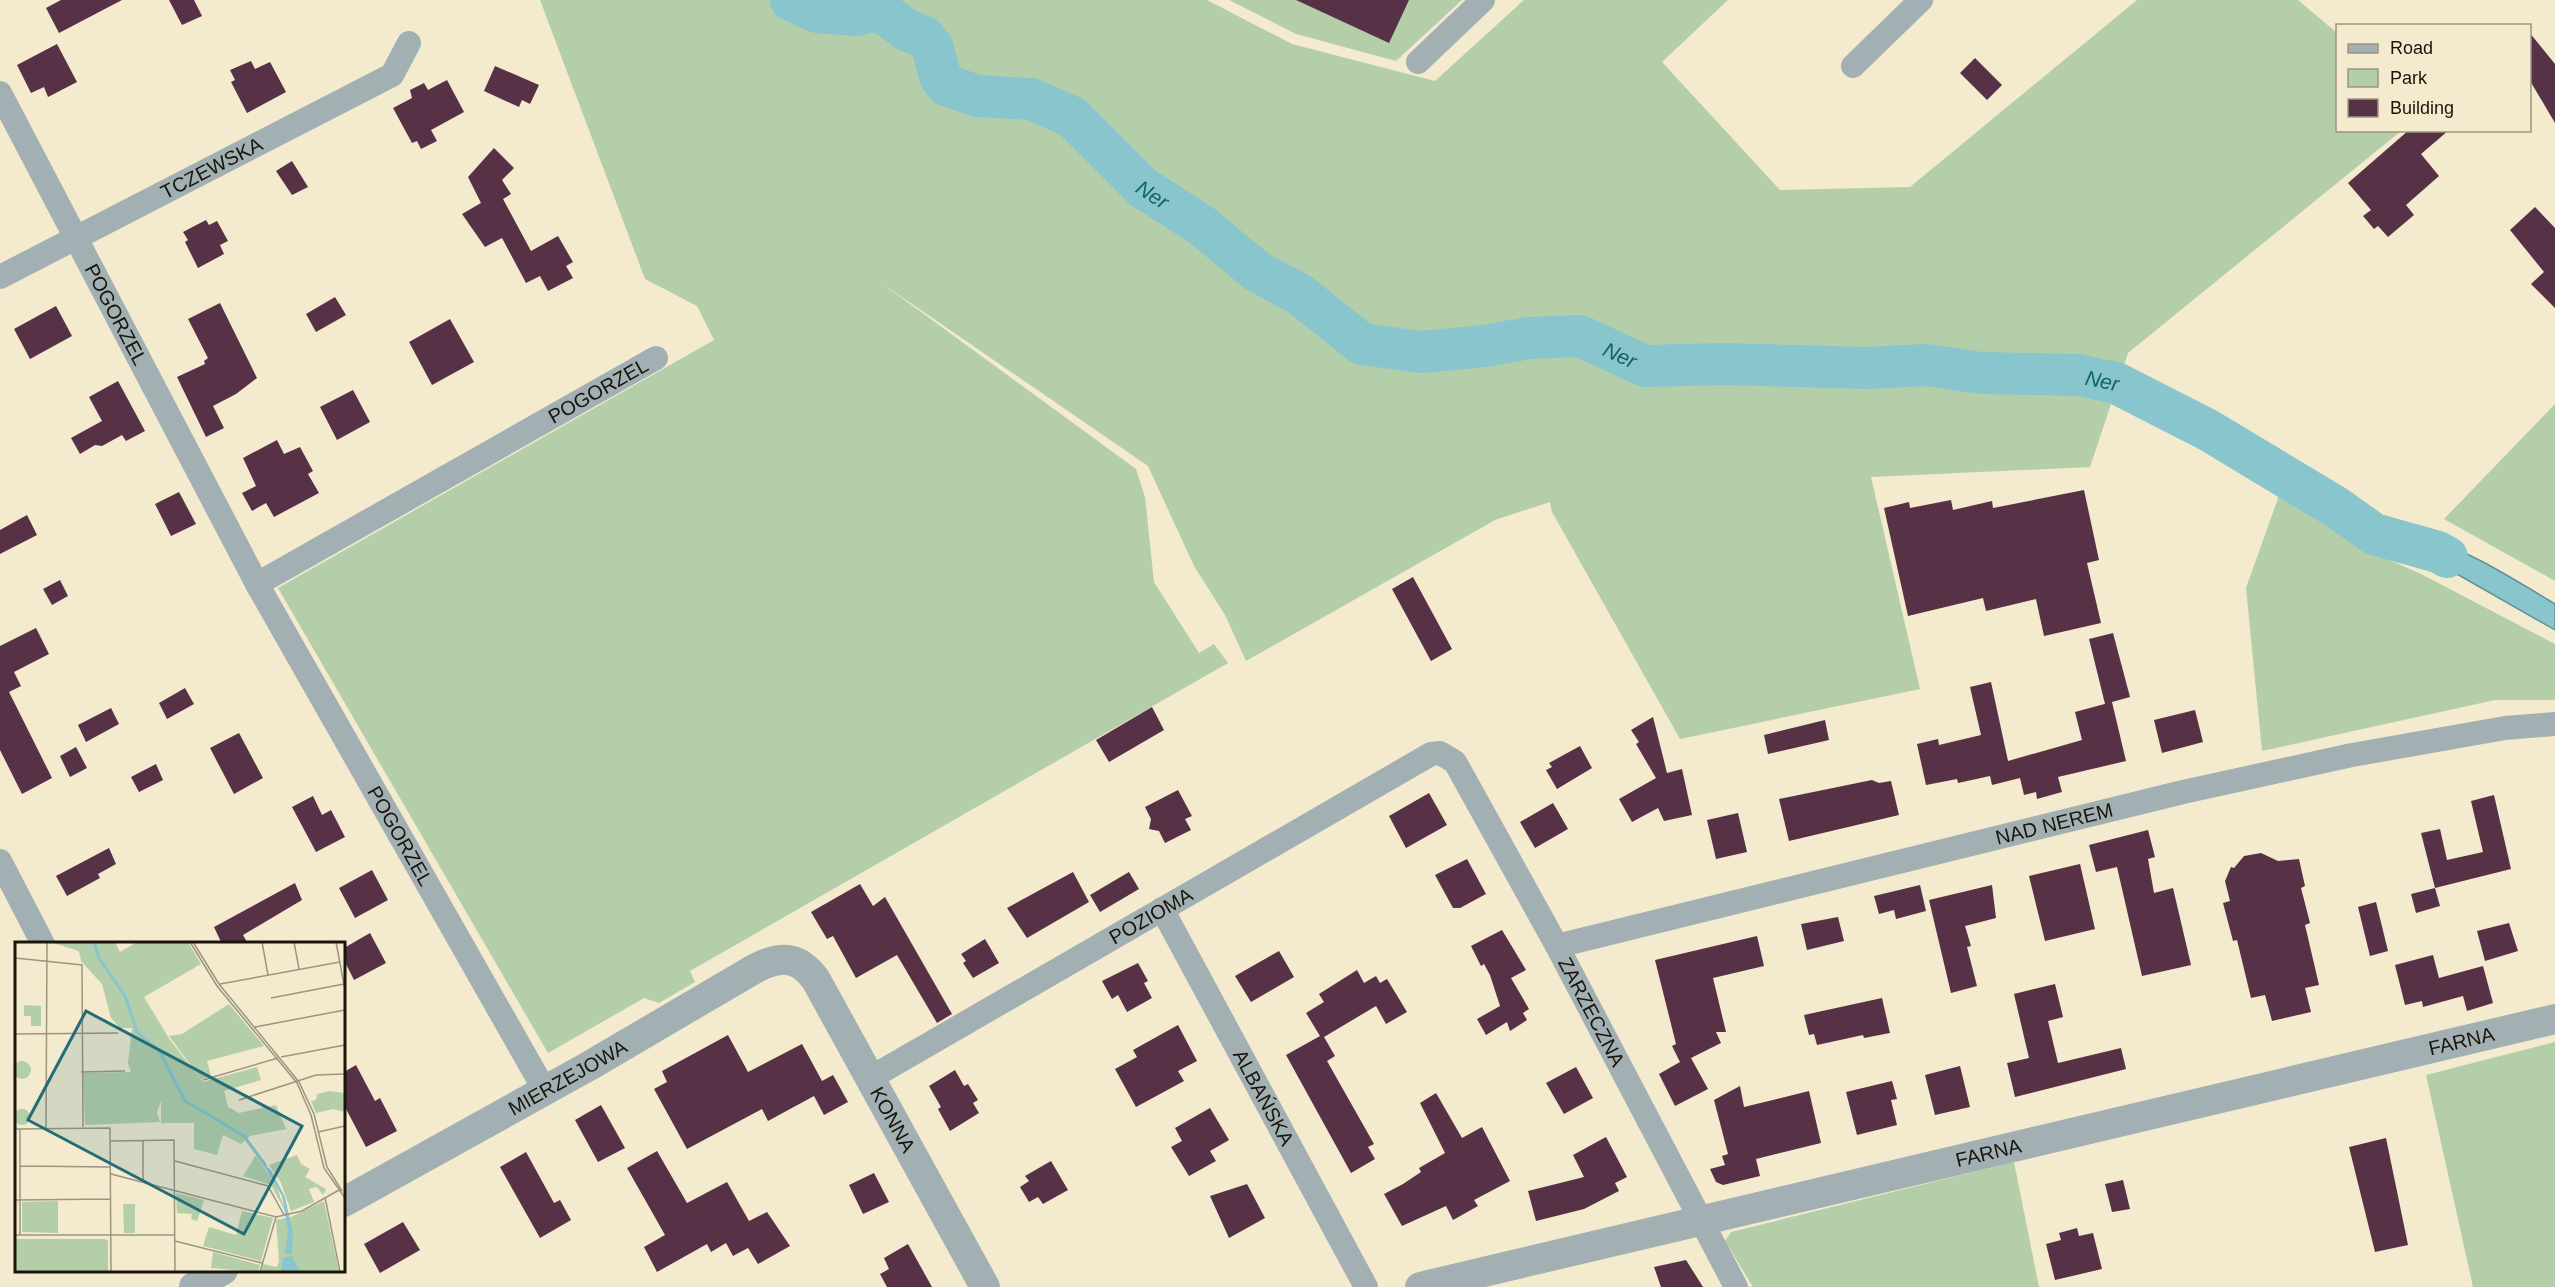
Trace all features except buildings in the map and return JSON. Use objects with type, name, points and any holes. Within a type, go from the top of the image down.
[{"type":"street","points":[[1418,62],[1483,0]]},
{"type":"street","points":[[1853,66],[1921,0]]},
{"type":"street","name":"TCZEWSKA","points":[[0,277],[392,75],[408,43]]},
{"type":"street","name":"POGORZEL","points":[[0,93],[257,584],[544,1089]]},
{"type":"street","name":"POGORZEL","points":[[257,584],[656,358]]},
{"type":"street","name":"NAD NEREM","points":[[1557,946],[2183,792],[2352,755],[2505,728],[2555,724]]},
{"type":"street","name":"ZARZECZNA","points":[[1431,754],[1440,753],[1455,762],[1557,946],[1736,1287]]},
{"type":"street","name":"POZIOMA","points":[[872,1077],[1431,754]]},
{"type":"street","points":[[0,861],[42,942]]},
{"type":"street","name":"ALBAŃSKA","points":[[1162,909],[1366,1287]]},
{"type":"street","name":"MIERZEJOWA","points":[[345,1201],[756,968],[781,958],[792,959]]},
{"type":"street","name":"KONNA","points":[[792,959],[802,963],[816,980],[872,1077],[985,1287]]},
{"type":"street","name":"FARNA","points":[[1420,1287],[2555,1019]]},
{"type":"green space","points":[[540,0],[1207,0],[1292,44],[1435,81],[1524,0],[1728,0],[1662,62],[1780,190],[1910,187],[2137,0],[2298,0],[2336,32],[2336,132],[2400,132],[2128,353],[2090,467],[1871,477],[1920,689],[1680,739],[1552,512],[1550,502],[1495,520],[1246,661],[1225,615],[1194,566],[1148,466],[880,282],[1136,469],[1145,497],[1154,582],[1199,653],[1214,644],[1228,663],[690,971],[695,982],[659,1003],[644,998],[548,1053],[278,588],[714,340],[697,306],[645,279]]},
{"type":"green space","points":[[1229,0],[1462,0],[1396,61],[1296,34]]},
{"type":"green space","points":[[2555,404],[2555,581],[2444,519]]},
{"type":"green space","points":[[2281,490],[2368,550],[2423,575],[2555,644],[2555,700],[2495,700],[2262,751],[2246,588]]},
{"type":"green space","points":[[2555,1042],[2555,1287],[2473,1287],[2426,1075]]},
{"type":"green space","points":[[2014,1162],[2039,1287],[1753,1287],[1725,1241],[1731,1232]]},
{"type":"water","points":[[2401,528],[2461,551],[2555,604],[2555,630],[2429,558],[2391,541]]},
{"type":"waterway","name":"Ner","points":[[791,0],[817,12],[856,15],[874,11],[885,14],[908,31],[923,36],[932,46],[940,76],[946,85],[977,96],[1031,99],[1072,117],[1142,187],[1201,225],[1258,272],[1299,294],[1362,344],[1421,352],[1485,346],[1529,338],[1580,336],[1645,366],[1723,364],[1865,368],[1926,365],[1981,373],[2078,375],[2116,383],[2208,430],[2336,507],[2374,534],[2438,552],[2447,557]]}]
